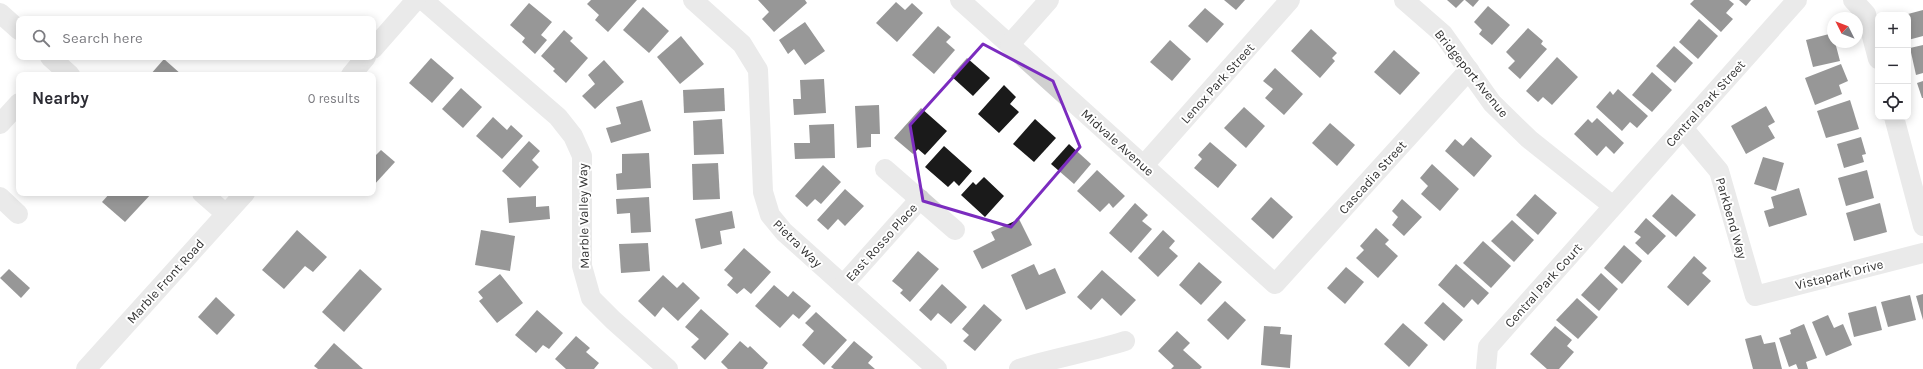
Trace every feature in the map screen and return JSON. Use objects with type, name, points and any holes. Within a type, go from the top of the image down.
[{"type":"street","points":[[376,47],[416,0]]},
{"type":"street","name":"Marble Valley Way","points":[[423,0],[558,117],[573,136],[582,156],[582,266],[591,298],[613,320],[668,369]]},
{"type":"street","name":"Pietra Way","points":[[693,0],[742,44],[758,70],[763,192],[770,215],[784,232],[937,369]]},
{"type":"street","name":"Midvale Avenue","points":[[960,0],[1275,284]]},
{"type":"street","points":[[1010,44],[1049,0]]},
{"type":"street","name":"Lenox Park Street","points":[[1144,165],[1290,0]]},
{"type":"street","name":"Bridgeport Avenue","points":[[1404,0],[1443,34],[1492,102],[1529,139],[1613,206]]},
{"type":"street","name":"Central Park Street","points":[[1613,206],[1797,0]]},
{"type":"street","points":[[1853,0],[1866,14],[1875,48]]},
{"type":"street","points":[[0,13],[16,27]]},
{"type":"street","points":[[353,72],[363,60]]},
{"type":"street","name":"Cascadia Street","points":[[1275,284],[1469,70]]},
{"type":"street","points":[[0,124],[16,107]]},
{"type":"street","points":[[1895,120],[1923,226]]},
{"type":"street","name":"Parkbend Way","points":[[1683,128],[1719,171],[1755,296]]},
{"type":"street","name":"East Rosso Place","points":[[885,169],[955,230]]},
{"type":"street","points":[[205,196],[226,214]]},
{"type":"street","name":"Marble Front Road","points":[[86,369],[242,196]]},
{"type":"street","points":[[0,197],[18,214]]},
{"type":"street","name":"East Rosso Place","points":[[843,285],[920,199]]},
{"type":"street","name":"Central Park Court","points":[[1486,369],[1488,347],[1613,206]]},
{"type":"street","name":"Vistapark Drive","points":[[1755,296],[1923,252]]},
{"type":"street","points":[[1019,369],[1040,362],[1096,350],[1125,341]]},
{"type":"highlighted area","points":[[983,44],[1053,81],[1080,147],[1011,227],[923,201],[910,125]]},
{"type":"building","points":[[591,0],[637,0],[608,32],[595,20],[599,15],[587,4]]},
{"type":"building","points":[[758,0],[805,0],[807,3],[774,32],[762,19],[769,12]]},
{"type":"building","points":[[1224,0],[1245,0],[1236,10]]},
{"type":"building","points":[[1447,0],[1464,0],[1456,8]]},
{"type":"building","points":[[1465,0],[1479,0],[1473,7]]},
{"type":"building","points":[[1694,0],[1729,0],[1734,4],[1726,13],[1733,19],[1721,32],[1690,4]]},
{"type":"building","points":[[1739,0],[1751,0],[1746,6]]},
{"type":"building","points":[[896,2],[905,10],[912,3],[923,13],[897,42],[876,23]]},
{"type":"building","points":[[529,3],[552,22],[541,35],[547,40],[535,54],[522,42],[525,38],[510,25]]},
{"type":"building","points":[[1488,6],[1510,25],[1492,45],[1479,34],[1482,30],[1474,22]]},
{"type":"building","points":[[643,7],[669,31],[649,53],[623,30]]},
{"type":"building","points":[[1205,8],[1224,24],[1207,43],[1188,26]]},
{"type":"building","points":[[1923,10],[1923,36],[1911,39],[1911,13]]},
{"type":"building","points":[[1699,19],[1718,36],[1698,59],[1679,42]]},
{"type":"building","points":[[805,22],[825,51],[805,65],[794,49],[788,54],[779,40]]},
{"type":"building","points":[[938,26],[951,37],[946,42],[955,50],[934,74],[912,55]]},
{"type":"building","points":[[1528,28],[1543,41],[1541,44],[1547,49],[1520,79],[1508,68],[1515,61],[1506,52]]},
{"type":"building","points":[[1311,29],[1337,53],[1332,58],[1335,61],[1320,78],[1291,51]]},
{"type":"building","points":[[564,30],[573,38],[570,41],[588,58],[566,83],[553,71],[555,69],[541,56]]},
{"type":"building","points":[[1827,35],[1827,48],[1837,48],[1840,61],[1813,67],[1806,40]]},
{"type":"building","points":[[681,36],[704,64],[680,84],[657,57]]},
{"type":"building","points":[[1170,40],[1191,59],[1172,81],[1150,62]]},
{"type":"building","points":[[1923,45],[1923,73],[1916,75],[1911,48]]},
{"type":"building","points":[[1674,46],[1693,63],[1675,83],[1656,66]]},
{"type":"building","points":[[1394,50],[1420,73],[1400,95],[1374,72]]},
{"type":"building","points":[[1557,57],[1578,77],[1552,105],[1543,97],[1538,102],[1526,91]]},
{"type":"building","points":[[431,58],[454,78],[432,103],[409,83]]},
{"type":"building","points":[[967,58],[990,78],[973,96],[951,76]]},
{"type":"building","points":[[163,60],[165,60],[179,72],[153,72]]},
{"type":"building","points":[[604,60],[624,82],[595,109],[582,96],[595,84],[588,75]]},
{"type":"building","points":[[1841,64],[1848,81],[1839,85],[1842,94],[1815,105],[1805,78]]},
{"type":"building","points":[[1275,68],[1303,94],[1284,115],[1265,98],[1273,89],[1263,81]]},
{"type":"building","points":[[1652,72],[1672,90],[1652,112],[1632,95]]},
{"type":"building","points":[[824,79],[826,113],[794,115],[793,99],[801,99],[800,80]]},
{"type":"building","points":[[1923,81],[1923,98],[1922,98],[1917,83]]},
{"type":"building","points":[[1004,85],[1016,97],[1010,104],[1019,112],[999,133],[978,114]]},
{"type":"building","points":[[461,88],[482,107],[463,128],[442,109]]},
{"type":"building","points":[[724,88],[725,111],[684,113],[683,90]]},
{"type":"building","points":[[1618,89],[1648,116],[1637,128],[1630,122],[1622,131],[1596,107],[1610,91],[1613,95]]},
{"type":"building","points":[[642,100],[651,131],[611,143],[606,128],[621,124],[616,107]]},
{"type":"building","points":[[1850,100],[1859,129],[1826,138],[1817,111]]},
{"type":"building","points":[[879,105],[880,134],[871,134],[871,147],[857,148],[855,106]]},
{"type":"building","points":[[1766,106],[1775,122],[1768,126],[1775,138],[1746,154],[1731,126]]},
{"type":"building","points":[[1244,107],[1265,126],[1246,148],[1224,128]]},
{"type":"building","points":[[921,108],[947,131],[925,155],[918,149],[913,154],[894,138]]},
{"type":"building","points":[[493,117],[507,130],[511,125],[523,136],[502,159],[476,136]]},
{"type":"building","points":[[1597,118],[1624,143],[1614,154],[1606,146],[1597,156],[1574,134],[1588,119],[1592,123]]},
{"type":"building","points":[[722,119],[724,154],[694,155],[693,121]]},
{"type":"building","points":[[1035,119],[1056,138],[1034,162],[1013,144]]},
{"type":"building","points":[[1330,123],[1355,145],[1337,166],[1312,143]]},
{"type":"building","points":[[834,124],[835,158],[795,159],[794,143],[810,143],[809,125]]},
{"type":"building","points":[[1471,137],[1492,156],[1474,177],[1445,151],[1455,139],[1463,146]]},
{"type":"building","points":[[1861,137],[1866,154],[1862,155],[1864,162],[1844,168],[1837,144]]},
{"type":"building","points":[[529,141],[540,151],[532,160],[539,167],[520,188],[502,171]]},
{"type":"building","points":[[1210,142],[1237,165],[1218,188],[1194,168],[1202,159],[1198,155]]},
{"type":"building","points":[[1069,144],[1091,164],[1074,184],[1051,164]]},
{"type":"building","points":[[944,146],[972,171],[959,186],[954,181],[948,187],[925,167]]},
{"type":"building","points":[[381,150],[395,162],[376,183],[376,155]]},
{"type":"building","points":[[649,153],[651,188],[617,190],[616,174],[622,173],[622,154]]},
{"type":"building","points":[[1763,157],[1784,163],[1776,191],[1754,184]]},
{"type":"building","points":[[718,163],[720,199],[693,200],[692,164]]},
{"type":"building","points":[[1432,164],[1459,189],[1440,211],[1421,194],[1428,186],[1420,178]]},
{"type":"building","points":[[823,165],[841,182],[821,204],[815,199],[807,207],[795,196]]},
{"type":"building","points":[[1097,170],[1125,196],[1113,208],[1109,203],[1100,212],[1077,191]]},
{"type":"building","points":[[1867,170],[1874,198],[1846,206],[1838,178]]},
{"type":"building","points":[[984,177],[1004,196],[985,217],[961,195],[973,182],[976,185]]},
{"type":"building","points":[[1799,188],[1807,215],[1769,227],[1764,211],[1774,208],[1771,197]]},
{"type":"building","points":[[845,189],[864,206],[845,226],[838,219],[828,230],[817,220]]},
{"type":"building","points":[[1535,194],[1557,213],[1538,235],[1516,215]]},
{"type":"building","points":[[1672,194],[1696,215],[1676,237],[1652,216]]},
{"type":"building","points":[[107,196],[149,196],[125,222],[102,202]]},
{"type":"building","points":[[536,196],[536,207],[549,206],[550,219],[509,223],[507,198]]},
{"type":"building","points":[[649,197],[651,232],[631,233],[630,213],[617,214],[616,199]]},
{"type":"building","points":[[1271,197],[1293,217],[1273,239],[1251,219]]},
{"type":"building","points":[[1402,199],[1422,217],[1404,236],[1392,225],[1398,217],[1392,211]]},
{"type":"building","points":[[1135,203],[1148,215],[1142,221],[1152,229],[1131,253],[1109,233]]},
{"type":"building","points":[[1880,203],[1887,232],[1854,241],[1846,213]]},
{"type":"building","points":[[732,211],[735,228],[720,231],[722,244],[701,249],[695,219]]},
{"type":"building","points":[[1646,218],[1666,236],[1648,255],[1635,243],[1641,237],[1634,232]]},
{"type":"building","points":[[1019,219],[1032,245],[982,269],[973,251],[995,240],[991,232]]},
{"type":"building","points":[[1512,220],[1534,240],[1514,262],[1491,241]]},
{"type":"building","points":[[1376,228],[1389,240],[1385,244],[1398,256],[1378,278],[1356,258],[1364,250],[1360,246]]},
{"type":"building","points":[[297,230],[327,257],[313,272],[305,266],[284,289],[262,270]]},
{"type":"building","points":[[481,230],[515,236],[510,271],[475,265]]},
{"type":"building","points":[[1163,230],[1175,241],[1169,248],[1178,256],[1158,277],[1138,258]]},
{"type":"building","points":[[1483,241],[1511,266],[1491,288],[1463,263]]},
{"type":"building","points":[[648,243],[650,271],[621,273],[619,244]]},
{"type":"building","points":[[1624,245],[1642,261],[1622,284],[1604,268]]},
{"type":"building","points":[[744,248],[771,272],[751,294],[744,288],[737,294],[727,285],[733,278],[724,270]]},
{"type":"building","points":[[918,251],[939,269],[910,302],[900,293],[903,290],[892,281]]},
{"type":"building","points":[[1694,256],[1707,268],[1702,273],[1711,281],[1688,306],[1667,287]]},
{"type":"building","points":[[1199,262],[1222,282],[1201,305],[1179,285]]},
{"type":"building","points":[[1034,264],[1039,275],[1055,268],[1066,293],[1026,310],[1011,275]]},
{"type":"building","points":[[1456,264],[1489,293],[1478,305],[1472,299],[1464,308],[1438,285]]},
{"type":"building","points":[[1346,267],[1364,282],[1345,304],[1327,288]]},
{"type":"building","points":[[9,269],[30,288],[21,298],[0,278]]},
{"type":"building","points":[[360,269],[382,289],[344,332],[322,312]]},
{"type":"building","points":[[1102,270],[1136,300],[1121,316],[1102,298],[1091,310],[1077,297]]},
{"type":"building","points":[[1601,273],[1618,289],[1599,311],[1581,295]]},
{"type":"building","points":[[500,274],[523,303],[497,323],[479,301],[483,298],[478,292]]},
{"type":"building","points":[[663,275],[677,288],[683,282],[700,298],[678,321],[663,307],[655,317],[638,301]]},
{"type":"building","points":[[942,284],[967,307],[951,324],[938,313],[931,321],[919,310]]},
{"type":"building","points":[[774,285],[788,297],[793,291],[811,306],[799,319],[793,314],[780,328],[755,306]]},
{"type":"building","points":[[1923,294],[1923,320],[1916,296]]},
{"type":"building","points":[[1910,295],[1916,320],[1888,327],[1881,302]]},
{"type":"building","points":[[216,297],[235,315],[217,335],[198,317]]},
{"type":"building","points":[[1577,298],[1598,317],[1578,339],[1556,320]]},
{"type":"building","points":[[1225,301],[1246,320],[1228,340],[1207,320]]},
{"type":"building","points":[[1443,302],[1463,320],[1444,341],[1424,323]]},
{"type":"building","points":[[984,304],[1002,320],[975,351],[963,341],[969,335],[962,329]]},
{"type":"building","points":[[1876,306],[1882,330],[1854,337],[1848,313]]},
{"type":"building","points":[[701,309],[729,334],[705,360],[691,347],[699,339],[685,327]]},
{"type":"building","points":[[537,310],[563,333],[549,349],[543,345],[536,353],[515,335]]},
{"type":"building","points":[[816,312],[847,340],[824,365],[802,345],[814,331],[805,323]]},
{"type":"building","points":[[1828,315],[1834,328],[1843,324],[1852,345],[1826,356],[1812,322]]},
{"type":"building","points":[[1403,323],[1428,345],[1409,367],[1384,344]]},
{"type":"building","points":[[1804,324],[1817,358],[1806,362],[1808,369],[1798,369],[1796,364],[1789,367],[1779,338],[1791,334],[1790,330]]},
{"type":"building","points":[[1264,326],[1281,327],[1280,334],[1292,335],[1290,368],[1261,365]]},
{"type":"building","points":[[1555,326],[1572,340],[1567,346],[1574,352],[1559,369],[1547,369],[1530,354]]},
{"type":"building","points":[[1177,331],[1190,343],[1183,350],[1202,367],[1200,369],[1171,369],[1174,366],[1158,351]]},
{"type":"building","points":[[1761,335],[1764,344],[1775,342],[1782,369],[1753,369],[1745,339]]},
{"type":"building","points":[[576,336],[590,348],[586,352],[599,363],[594,369],[566,369],[555,359]]},
{"type":"building","points":[[740,341],[748,348],[750,346],[768,363],[763,369],[728,369],[721,362]]},
{"type":"building","points":[[854,341],[873,357],[868,363],[875,369],[834,369],[831,367]]},
{"type":"building","points":[[334,343],[363,369],[318,369],[314,366]]}]
